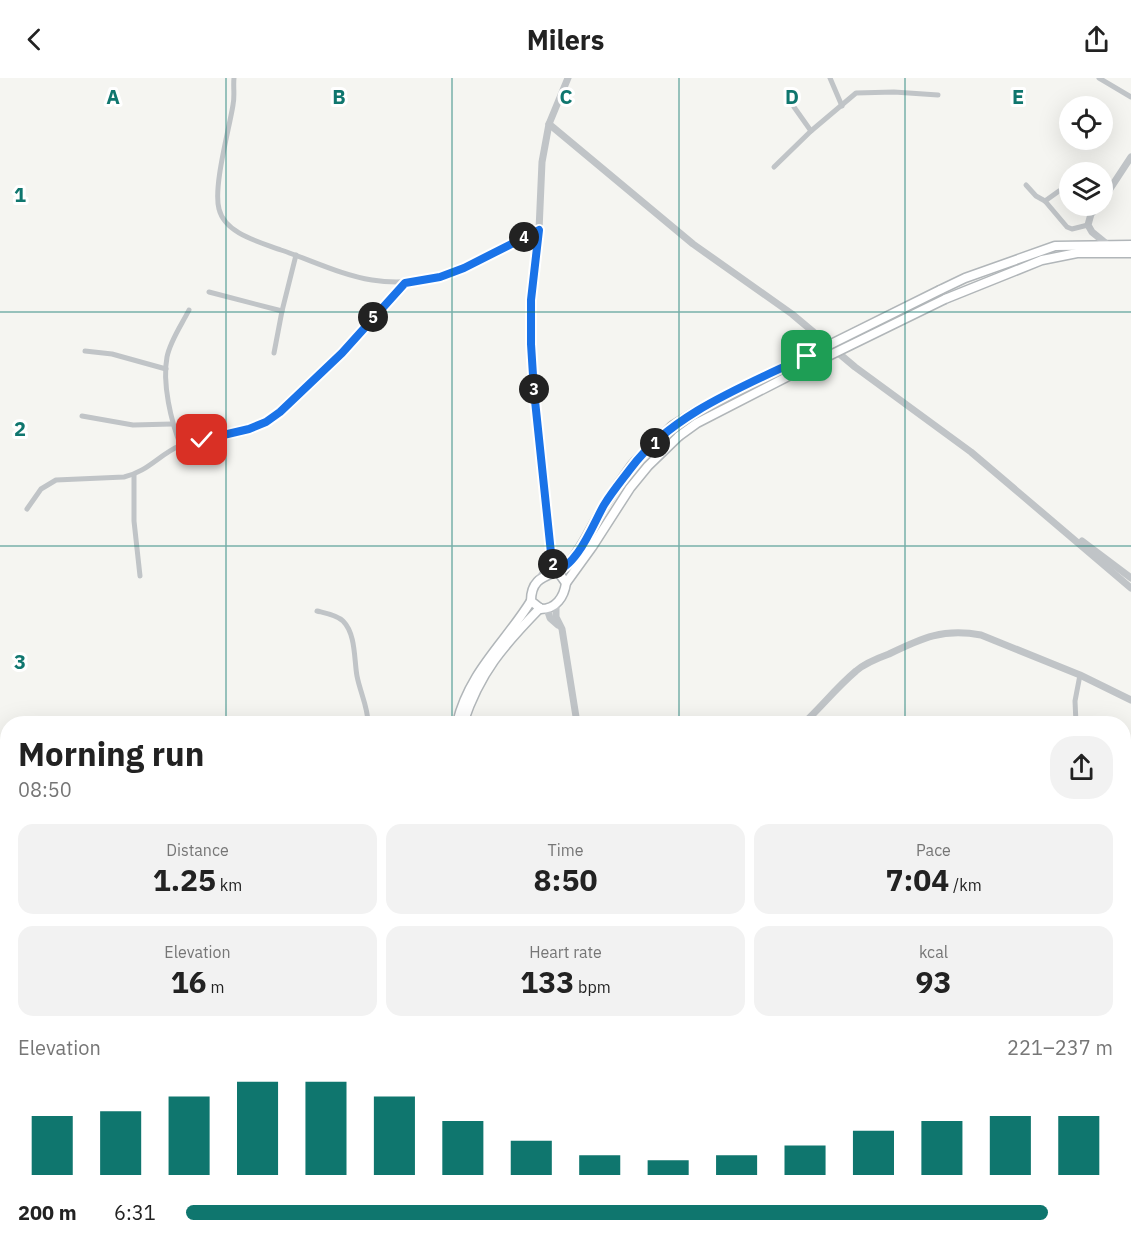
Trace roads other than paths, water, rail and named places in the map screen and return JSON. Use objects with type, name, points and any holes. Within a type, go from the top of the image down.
[{"type":"main road","points":[[466,716],[477,686],[503,647],[543,609],[556,604],[563,595],[566,583],[630,488],[648,466],[679,436],[697,423],[945,299],[1042,260],[1131,245]]},
{"type":"main road","points":[[458,716],[462,703],[484,662],[522,616],[531,601],[532,590],[539,579],[569,563],[580,548],[604,504],[633,465],[672,426],[698,410],[965,278],[1055,246],[1106,248],[1131,253]]},
{"type":"main road","points":[[554,572],[560,573],[566,583]]},
{"type":"main road","points":[[531,601],[543,609]]},
{"type":"street","points":[[234,78],[235,94],[221,167],[218,208],[222,218],[250,239],[345,273],[371,280],[405,283],[440,277],[464,268],[539,230]]},
{"type":"street","points":[[554,572],[534,391],[531,300],[539,230],[542,162],[549,124],[567,79],[559,78]]},
{"type":"street","points":[[830,78],[842,106]]},
{"type":"street","points":[[1099,78],[1131,97]]},
{"type":"street","points":[[774,166],[856,93],[918,93],[938,96]]},
{"type":"street","points":[[794,107],[811,131]]},
{"type":"street","points":[[549,124],[693,244],[792,314],[855,367],[971,452],[1131,588]]},
{"type":"street","points":[[1113,184],[1131,157]]},
{"type":"street","points":[[1026,185],[1036,196],[1045,201],[1067,228],[1088,225]]},
{"type":"street","points":[[1045,201],[1059,191]]},
{"type":"street","points":[[1090,216],[1088,225],[1106,248]]},
{"type":"street","points":[[274,353],[296,255]]},
{"type":"street","points":[[27,509],[41,489],[56,480],[134,475],[166,453],[181,446],[249,429],[266,422],[280,412],[342,353],[405,283]]},
{"type":"street","points":[[209,292],[282,311]]},
{"type":"street","points":[[181,446],[172,424],[166,369],[167,355],[189,310]]},
{"type":"street","points":[[85,351],[112,354],[166,369]]},
{"type":"street","points":[[82,416],[133,425],[172,424]]},
{"type":"street","points":[[134,475],[134,521],[140,576]]},
{"type":"street","points":[[1032,504],[1131,578]]},
{"type":"street","points":[[539,579],[552,560]]},
{"type":"street","points":[[556,604],[556,617],[562,629],[576,716]]},
{"type":"street","points":[[543,609],[562,629]]},
{"type":"street","points":[[317,611],[342,620],[347,627],[353,644],[357,676],[368,716]]},
{"type":"street","points":[[810,716],[858,668],[921,639],[944,632],[967,632],[981,635],[1080,675],[1131,700]]},
{"type":"street","points":[[1076,716],[1075,701],[1080,675]]}]
